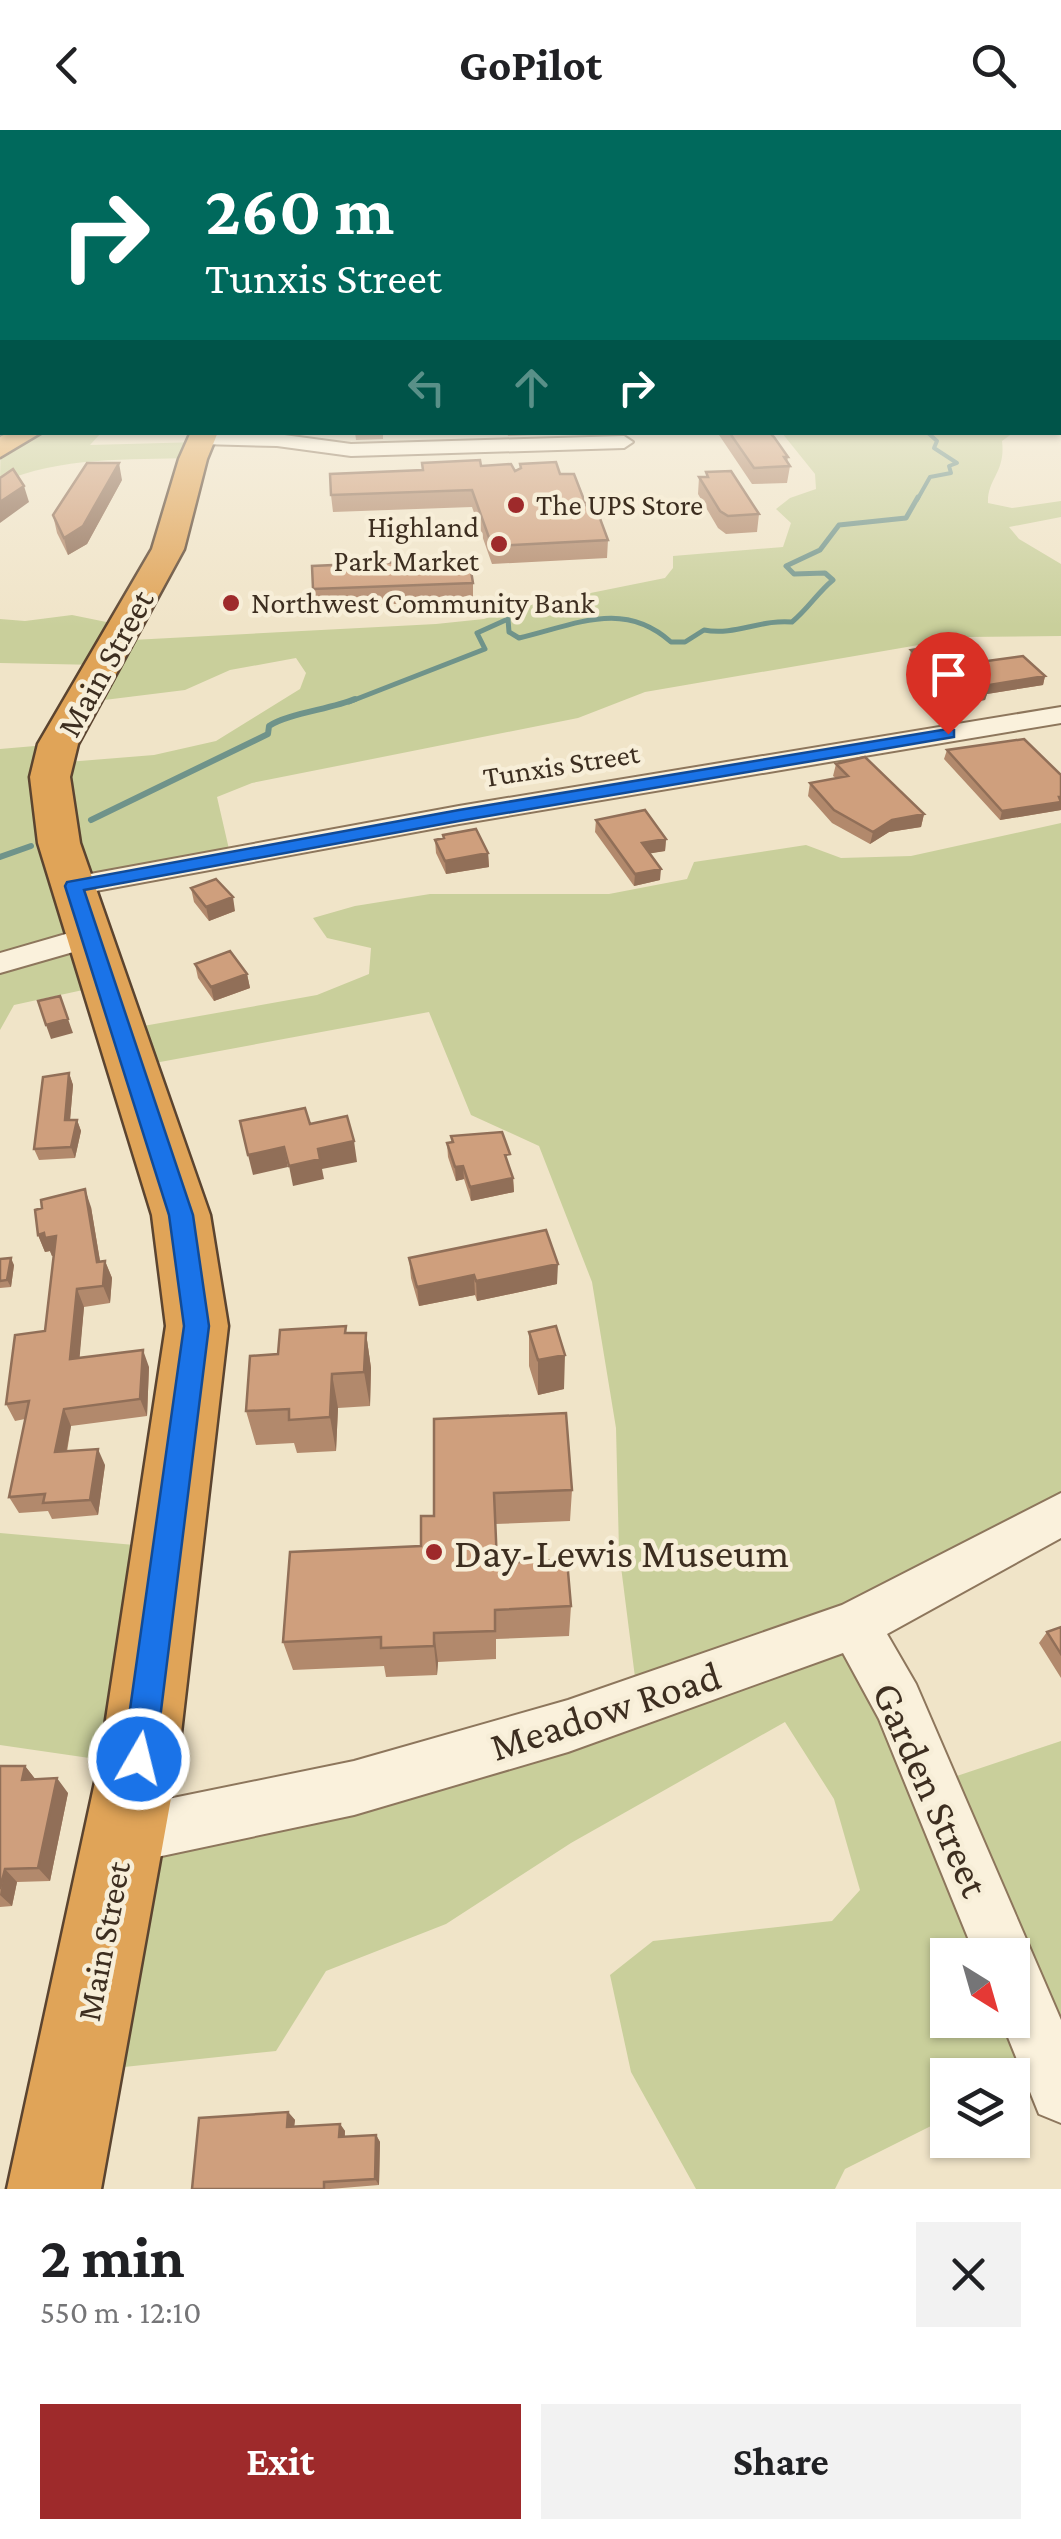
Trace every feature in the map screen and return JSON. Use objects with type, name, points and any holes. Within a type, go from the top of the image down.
[{"type":"highway","name":"Main Street","points":[[54,2189],[142,1740],[196,1326],[181,1215],[82,912],[54,815],[50,778],[58,744],[168,548],[203,435]]},
{"type":"street","points":[[203,435],[322,452],[624,442]]},
{"type":"street","name":"Tunxis Street","points":[[0,962],[82,912],[459,816],[1061,715]]},
{"type":"street","name":"Meadow Road","points":[[124,1836],[354,1788],[550,1731],[854,1625],[1061,1514]]},
{"type":"street","name":"Garden Street","points":[[854,1625],[898,1702],[997,1938]]},
{"type":"street","points":[[1030,2019],[1061,2092]]},
{"type":"green space","points":[[1,435],[99,435],[90,445],[200,442],[193,458],[71,464],[0,483]]},
{"type":"green space","points":[[784,435],[1010,435],[1002,441],[1003,452],[988,503],[1012,508],[1061,501],[1061,517],[1009,527],[1019,539],[1061,564],[1061,636],[965,637],[645,692],[578,718],[252,783],[217,797],[231,858],[74,886],[106,985],[14,1005],[0,1030],[0,749],[58,744],[55,763],[154,755],[216,741],[300,689],[306,673],[296,658],[230,670],[185,690],[80,703],[101,665],[0,663],[0,619],[25,621],[72,615],[126,626],[132,640],[484,619],[516,608],[665,578],[673,568],[673,556],[783,547],[791,523],[776,509],[790,498],[816,489],[815,474]]},
{"type":"green space","points":[[1061,823],[1061,1514],[854,1625],[933,1784],[1061,1741],[1061,2064],[1030,2078],[1030,2058],[930,2058],[930,2126],[845,2169],[835,2189],[696,2189],[631,2072],[610,1975],[653,1941],[832,1921],[860,1890],[834,1799],[785,1722],[571,1843],[446,1924],[326,1971],[276,2051],[77,2072],[124,1836],[638,1701],[619,1551],[616,1428],[592,1282],[539,1146],[471,1115],[429,1012],[133,1067],[121,1030],[317,995],[369,974],[371,948],[327,938],[313,918],[355,906],[430,894],[609,894],[687,879],[694,862],[806,845],[841,858],[911,856]]},
{"type":"green space","points":[[0,1533],[168,1548],[110,1761],[0,1745]]},
{"type":"building","points":[[731,435],[772,435],[790,466],[754,468]]},
{"type":"building","points":[[480,460],[481,466],[511,464],[515,471],[521,468],[520,464],[556,462],[560,474],[574,474],[586,505],[595,505],[608,540],[492,546],[472,490],[331,495],[330,474],[423,470],[422,463]]},
{"type":"building","points":[[87,463],[119,463],[83,526],[64,538],[53,515]]},
{"type":"building","points":[[13,469],[24,486],[0,502],[0,478]]},
{"type":"building","points":[[731,471],[759,514],[728,516],[720,511],[699,477],[708,477],[706,472]]},
{"type":"building","points":[[469,559],[473,583],[313,589],[312,566]]},
{"type":"building","points":[[959,642],[980,662],[1023,656],[1045,676],[983,686],[988,690],[957,695],[911,650]]},
{"type":"building","points":[[1024,739],[1061,775],[1061,802],[1002,811],[947,750]]},
{"type":"building","points":[[865,757],[924,814],[892,820],[873,832],[834,810],[810,783],[848,776],[836,764]]},
{"type":"building","points":[[645,810],[666,839],[642,843],[661,869],[635,874],[596,820]]},
{"type":"building","points":[[476,829],[488,853],[445,861],[435,840]]},
{"type":"building","points":[[216,879],[233,897],[206,907],[191,888]]},
{"type":"building","points":[[230,951],[247,974],[211,987],[195,964]]},
{"type":"building","points":[[60,996],[68,1019],[46,1025],[38,1001]]},
{"type":"building","points":[[69,1073],[65,1120],[77,1120],[71,1147],[34,1149],[43,1077]]},
{"type":"building","points":[[305,1108],[310,1124],[347,1116],[354,1141],[318,1149],[320,1159],[289,1166],[284,1147],[248,1155],[240,1121]]},
{"type":"building","points":[[502,1132],[513,1178],[470,1187],[463,1166],[455,1167],[447,1143],[453,1142],[451,1136]]},
{"type":"building","points":[[85,1189],[97,1262],[105,1261],[103,1286],[77,1289],[70,1359],[143,1350],[140,1399],[64,1409],[55,1452],[98,1449],[90,1500],[43,1503],[45,1494],[9,1497],[29,1401],[6,1404],[15,1335],[45,1331],[56,1236],[38,1235],[35,1210],[42,1208],[41,1200]]},
{"type":"building","points":[[546,1230],[558,1264],[476,1281],[474,1275],[417,1287],[409,1258]]},
{"type":"building","points":[[11,1258],[7,1280],[0,1281],[0,1259]]},
{"type":"building","points":[[346,1326],[345,1333],[366,1333],[364,1372],[332,1374],[330,1417],[289,1420],[289,1409],[246,1411],[250,1356],[278,1354],[280,1330]]},
{"type":"building","points":[[556,1326],[565,1355],[538,1360],[529,1332]]},
{"type":"building","points":[[566,1413],[572,1490],[494,1493],[497,1563],[567,1560],[571,1606],[495,1610],[495,1631],[434,1633],[434,1646],[381,1648],[381,1637],[283,1642],[290,1552],[421,1546],[421,1516],[434,1516],[434,1419]]},
{"type":"building","points":[[1061,1627],[1061,1654],[1047,1632]]},
{"type":"building","points":[[0,1766],[25,1766],[22,1780],[57,1778],[38,1868],[5,1869],[0,1889]]},
{"type":"building","points":[[288,2112],[287,2127],[340,2124],[339,2137],[376,2135],[375,2179],[324,2182],[324,2189],[192,2189],[199,2118]]},
{"type":"waterway","points":[[917,500],[930,477],[951,473],[949,466],[957,463],[934,448],[937,441],[930,435]]},
{"type":"waterway","points":[[349,702],[485,649],[477,633],[508,619],[509,632],[519,638],[579,622],[617,618],[635,621],[671,642],[685,642],[704,630],[792,622],[833,580],[825,573],[794,574],[786,566],[820,550],[839,525],[906,518],[918,497]]},
{"type":"waterway","points":[[91,820],[268,734],[269,726],[277,722],[355,699]]},
{"type":"waterway","points":[[0,857],[31,846]]},
{"type":"place","name":"The UPS Store","points":[[516,505]]},
{"type":"place","name":"Highland Park Market","points":[[499,544]]},
{"type":"place","name":"Northwest Community Bank","points":[[231,603]]},
{"type":"place","name":"Day-Lewis Museum","points":[[434,1552]]},
{"type":"route","points":[[139,1759],[196,1326],[181,1215],[74,886],[948,734]]}]
